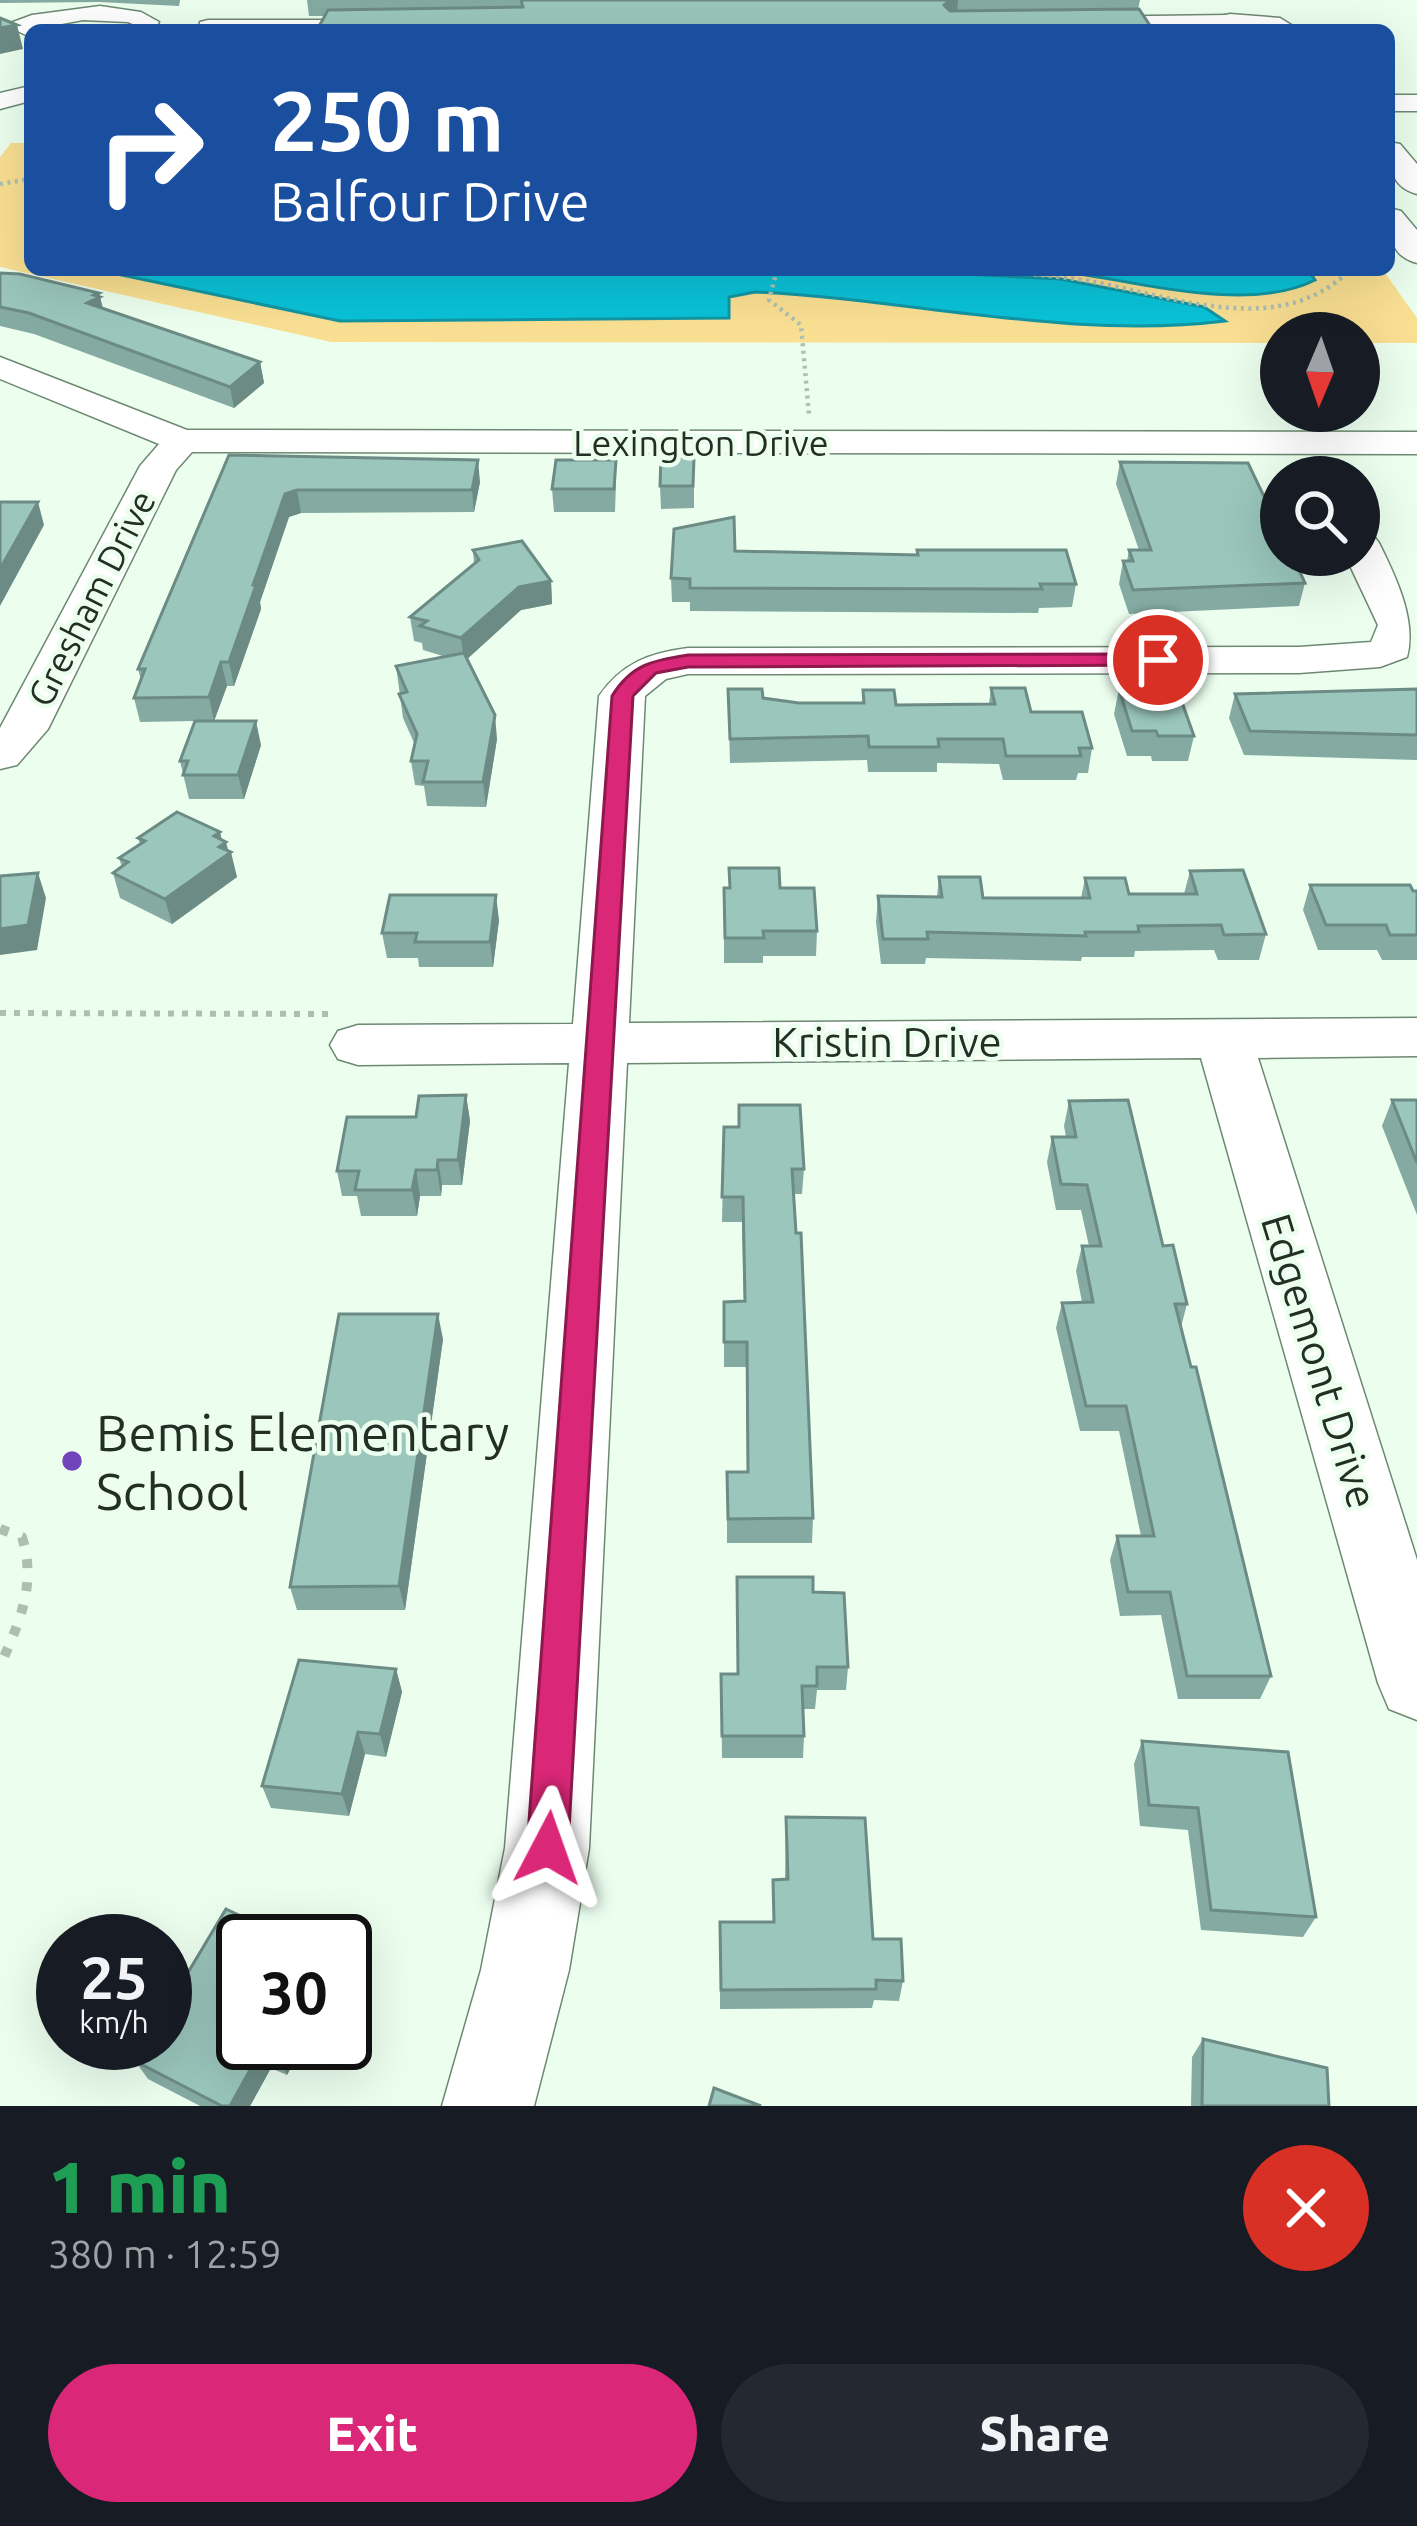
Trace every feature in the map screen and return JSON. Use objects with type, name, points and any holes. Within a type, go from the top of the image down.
[{"type":"main road","points":[[1258,0],[1278,24]]},
{"type":"main road","points":[[1227,17],[1261,24]]},
{"type":"main road","points":[[1395,157],[1416,180]]},
{"type":"main road","points":[[1395,225],[1417,252]]},
{"type":"street","points":[[210,24],[229,0]]},
{"type":"street","points":[[1154,0],[1171,23]]},
{"type":"street","points":[[24,28],[16,25],[78,14],[135,16],[147,24]]},
{"type":"street","points":[[1106,24],[1227,17]]},
{"type":"street","name":"Lexington Drive","points":[[0,367],[182,441],[1417,443]]},
{"type":"street","name":"Gresham Drive","points":[[0,754],[25,728],[159,466],[182,441]]},
{"type":"street","points":[[1307,443],[1314,456]]},
{"type":"street","points":[[488,2106],[525,1970],[548,1848],[622,696],[634,678],[650,668],[688,661],[1299,660],[1380,654],[1392,648],[1399,626],[1375,576]]},
{"type":"street","name":"Kristin Drive","points":[[352,1029],[602,1043],[1417,1037]]},
{"type":"street","name":"Edgemont Drive","points":[[1224,1038],[1412,1653]]},
{"type":"path","points":[[776,276],[771,304],[802,328],[810,429]]},
{"type":"path","points":[[1046,276],[1258,308],[1315,301],[1345,276]]},
{"type":"path","points":[[0,1013],[352,1029]]},
{"type":"path","points":[[0,1528],[22,1537],[32,1561],[28,1603],[0,1666]]},
{"type":"shaded area","points":[[11,143],[24,143],[24,272],[0,267],[0,157]]},
{"type":"shaded area","points":[[40,276],[1387,276],[1417,318],[1417,343],[1380,343],[1380,312],[1260,312],[1260,343],[331,342]]},
{"type":"water","points":[[126,276],[1003,276],[1061,279],[1204,307],[1225,321],[1167,325],[1049,322],[755,292],[729,297],[729,318],[340,321]]},
{"type":"water","points":[[1090,276],[1312,276],[1315,280],[1256,294],[1222,295]]},
{"type":"building","points":[[521,0],[950,0],[944,5],[950,11],[1139,9],[1149,24],[320,24],[328,10],[523,7]]},
{"type":"building","points":[[0,273],[20,274],[99,293],[94,295],[100,297],[87,303],[260,362],[230,387],[29,313],[0,307]]},
{"type":"building","points":[[229,455],[478,460],[472,490],[297,490],[285,494],[229,662],[221,662],[209,697],[134,698],[145,669],[138,669]]},
{"type":"building","points":[[661,457],[694,457],[693,486],[660,486]]},
{"type":"building","points":[[556,460],[616,460],[614,489],[552,489]]},
{"type":"building","points":[[1120,462],[1248,463],[1260,488],[1260,576],[1302,576],[1305,583],[1133,590],[1123,561],[1133,561],[1129,550],[1151,550]]},
{"type":"building","points":[[0,502],[38,502],[0,569]]},
{"type":"building","points":[[734,517],[735,551],[918,555],[917,550],[1066,550],[1076,584],[1040,584],[1042,589],[690,588],[690,579],[671,578],[674,529]]},
{"type":"building","points":[[522,541],[551,581],[519,587],[461,638],[420,626],[427,621],[410,617],[479,560],[473,550]]},
{"type":"building","points":[[464,653],[495,715],[483,782],[423,782],[428,761],[411,761],[417,734],[399,694],[407,692],[396,666]]},
{"type":"building","points":[[991,688],[1025,688],[1031,712],[1082,712],[1092,748],[1079,748],[1081,756],[1006,756],[1003,739],[938,739],[939,747],[869,747],[868,736],[730,739],[728,689],[762,689],[763,698],[799,703],[864,703],[863,690],[894,690],[896,705],[995,704]]},
{"type":"building","points":[[1119,689],[1179,694],[1194,736],[1132,731]]},
{"type":"building","points":[[1417,689],[1417,735],[1250,731],[1235,694]]},
{"type":"building","points":[[195,721],[256,721],[238,775],[183,775],[188,761],[180,761]]},
{"type":"building","points":[[177,812],[220,832],[214,836],[226,842],[219,847],[231,852],[165,899],[113,873],[128,862],[119,858],[145,841],[138,838]]},
{"type":"building","points":[[729,868],[779,868],[780,888],[814,888],[817,931],[763,931],[764,938],[725,938],[724,888],[730,888]]},
{"type":"building","points":[[1243,870],[1266,934],[1224,935],[1221,925],[1138,926],[1139,932],[1085,932],[1086,936],[927,932],[928,939],[883,939],[878,896],[942,897],[939,877],[980,877],[983,898],[1090,898],[1085,878],[1125,878],[1129,894],[1197,894],[1190,871]]},
{"type":"building","points":[[38,873],[28,925],[0,929],[0,876]]},
{"type":"building","points":[[1310,885],[1410,885],[1417,891],[1417,935],[1390,935],[1386,925],[1326,925]]},
{"type":"building","points":[[390,895],[496,895],[490,942],[415,942],[417,933],[382,933]]},
{"type":"building","points":[[466,1095],[458,1160],[438,1160],[437,1170],[416,1170],[412,1190],[355,1190],[359,1171],[337,1171],[347,1117],[416,1117],[419,1096]]},
{"type":"building","points":[[1128,1100],[1163,1246],[1173,1245],[1187,1304],[1175,1304],[1191,1367],[1196,1367],[1271,1676],[1187,1676],[1170,1592],[1128,1592],[1117,1536],[1154,1536],[1126,1406],[1086,1406],[1062,1303],[1093,1302],[1082,1246],[1101,1246],[1087,1185],[1061,1184],[1052,1137],[1076,1137],[1069,1101]]},
{"type":"building","points":[[1392,1100],[1417,1100],[1417,1163]]},
{"type":"building","points":[[739,1105],[800,1105],[804,1169],[792,1169],[796,1233],[801,1233],[813,1518],[728,1519],[727,1472],[748,1472],[747,1342],[724,1342],[724,1302],[745,1301],[743,1197],[722,1197],[724,1127],[739,1127]]},
{"type":"building","points":[[339,1314],[438,1314],[399,1586],[290,1587]]},
{"type":"building","points":[[737,1577],[813,1577],[813,1592],[844,1593],[848,1667],[817,1667],[817,1686],[802,1686],[804,1736],[722,1736],[721,1674],[738,1674]]},
{"type":"building","points":[[299,1660],[396,1669],[380,1734],[358,1732],[342,1794],[262,1786]]},
{"type":"building","points":[[1142,1741],[1288,1752],[1316,1917],[1211,1910],[1198,1808],[1149,1805]]},
{"type":"building","points":[[786,1817],[865,1818],[873,1939],[901,1939],[903,1981],[876,1980],[876,1989],[721,1990],[720,1922],[774,1922],[773,1880],[788,1879]]},
{"type":"building","points":[[216,1926],[216,2070],[250,2070],[230,2106],[152,2070],[192,2070],[192,1966]]},
{"type":"building","points":[[1203,2039],[1327,2068],[1329,2106],[1202,2106]]},
{"type":"building","points":[[714,2088],[761,2106],[709,2106]]},
{"type":"place","name":"Bemis Elementary School","points":[[72,1461]]},
{"type":"route","points":[[548,1848],[622,696],[634,678],[650,668],[688,661],[1158,660]]}]
